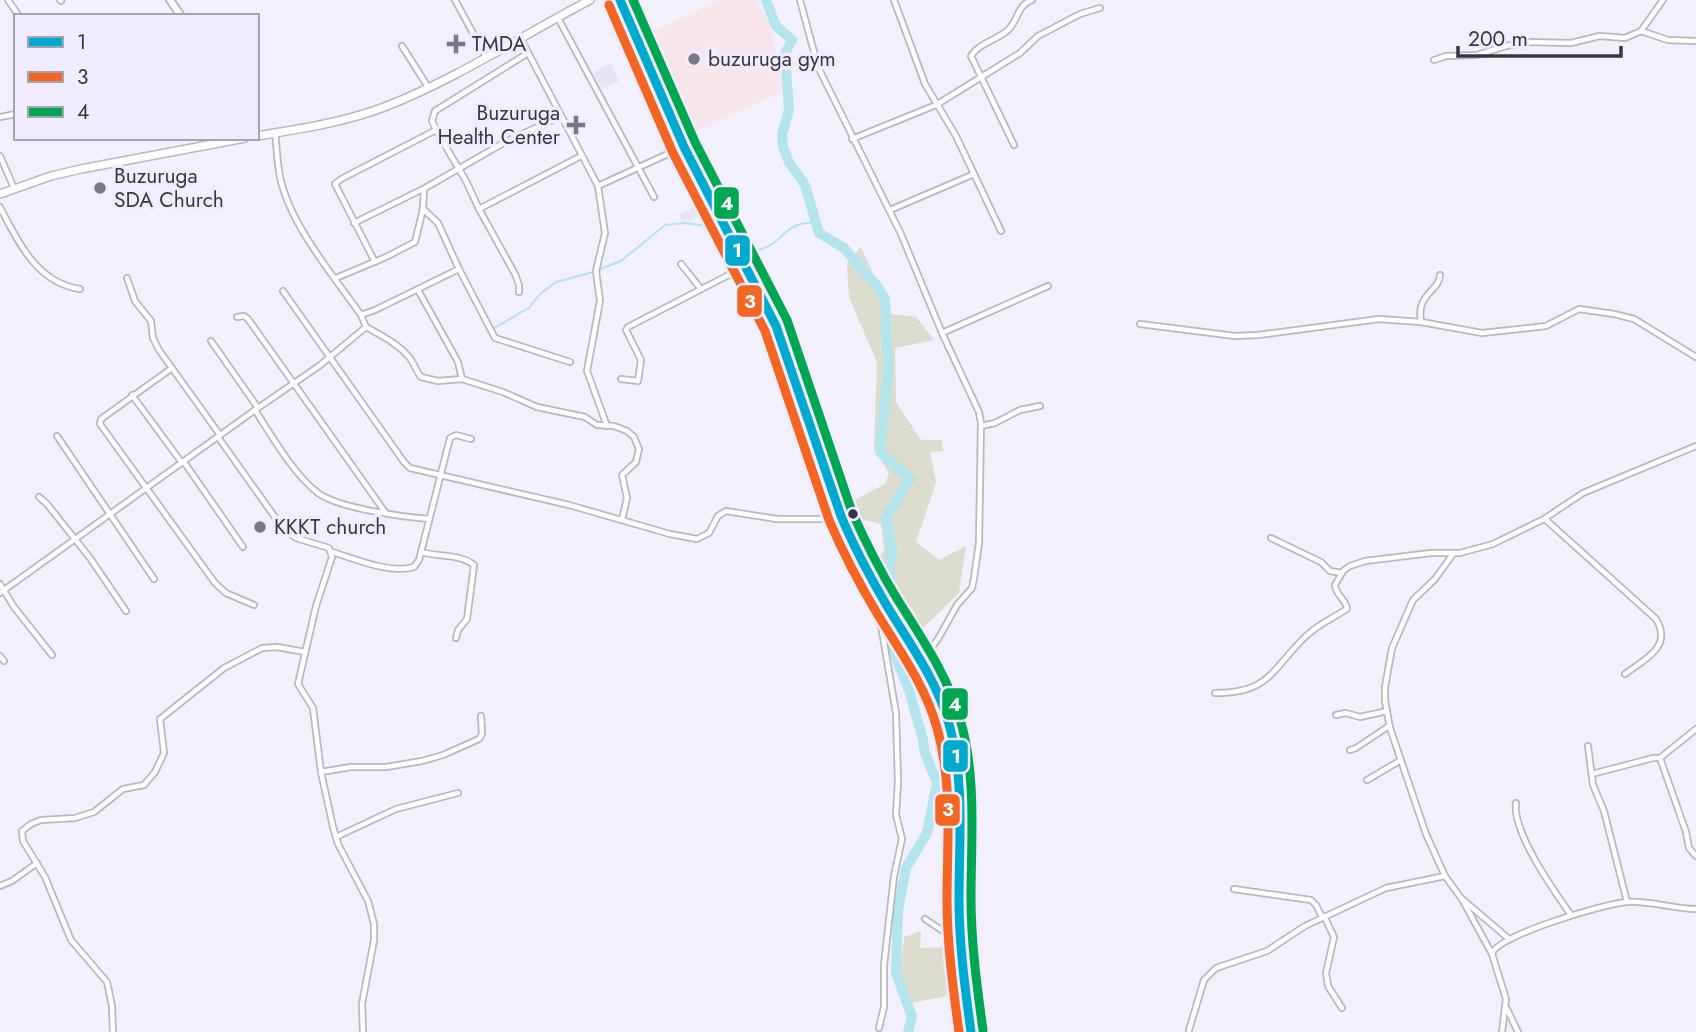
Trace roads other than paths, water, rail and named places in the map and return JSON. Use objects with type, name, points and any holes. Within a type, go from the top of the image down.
[{"type":"highway","points":[[620,0],[684,147],[771,313],[853,544],[945,709],[959,765],[961,944],[971,1032]]},
{"type":"main road","points":[[259,136],[347,118],[387,106],[486,57],[590,0]]},
{"type":"main road","points":[[0,194],[81,169],[227,140]]},
{"type":"street","points":[[455,0],[486,57]]},
{"type":"street","points":[[800,0],[818,67],[890,210],[979,412],[979,542],[972,588],[957,606],[921,662]]},
{"type":"street","points":[[894,0],[895,9],[912,44],[922,77],[956,136],[1001,231]]},
{"type":"street","points":[[1014,145],[971,57],[976,50],[1010,29],[1022,6],[1032,0]]},
{"type":"street","points":[[1434,60],[1446,56],[1477,55],[1527,42],[1571,43],[1600,36],[1625,38],[1641,31],[1663,0]]},
{"type":"street","points":[[852,139],[936,105],[1020,53],[1038,36],[1080,14],[1100,8]]},
{"type":"street","points":[[558,17],[654,197]]},
{"type":"street","points":[[1641,31],[1668,40],[1696,41]]},
{"type":"street","points":[[521,38],[598,186],[605,233],[596,271],[600,301],[587,371],[607,426]]},
{"type":"street","points":[[402,46],[428,87]]},
{"type":"street","points":[[519,292],[514,274],[436,130],[432,115],[528,53]]},
{"type":"street","points":[[354,223],[425,188],[524,133],[561,117]]},
{"type":"street","points":[[375,262],[336,188],[337,182],[436,130]]},
{"type":"street","points":[[275,133],[280,177],[297,218],[361,315],[366,327],[400,349],[421,377],[438,382],[462,379],[537,407],[585,416],[597,425],[614,426],[634,437],[639,449],[636,462],[622,475],[627,498],[622,520]]},
{"type":"street","points":[[598,186],[684,147]]},
{"type":"street","points":[[0,156],[14,188]]},
{"type":"street","points":[[479,209],[581,156]]},
{"type":"street","points":[[890,210],[974,174]]},
{"type":"street","points":[[336,278],[415,242],[425,188]]},
{"type":"street","points":[[0,207],[18,242],[38,267],[57,282],[80,289]]},
{"type":"street","points":[[423,209],[436,220],[495,338],[570,362]]},
{"type":"street","points":[[681,264],[701,289]]},
{"type":"street","points":[[621,379],[638,381],[642,365],[626,330],[628,327],[746,266]]},
{"type":"street","points":[[361,315],[459,269]]},
{"type":"street","points":[[1421,322],[1422,302],[1440,280],[1440,275]]},
{"type":"street","points":[[127,278],[135,301],[151,321],[155,343],[284,530],[291,536],[373,564],[407,569],[417,564],[450,438],[456,435],[471,439]]},
{"type":"street","points":[[942,332],[1048,286]]},
{"type":"street","points":[[418,290],[458,362],[462,379]]},
{"type":"street","points":[[283,291],[407,466],[697,539],[709,533],[718,516],[726,511],[758,517],[827,519],[841,516]]},
{"type":"street","points":[[1140,324],[1235,336],[1379,319],[1421,322],[1482,333],[1546,326],[1579,309],[1634,319],[1696,357]]},
{"type":"street","points":[[237,317],[246,317],[385,512]]},
{"type":"street","points":[[2,592],[330,359],[366,327]]},
{"type":"street","points":[[211,341],[289,460],[318,493],[348,506],[429,519]]},
{"type":"street","points":[[172,368],[101,418],[100,424],[221,589],[254,605]]},
{"type":"street","points":[[132,396],[243,547]]},
{"type":"street","points":[[981,426],[995,423],[1020,410],[1040,406]]},
{"type":"street","points":[[57,436],[154,579]]},
{"type":"street","points":[[1215,693],[1240,691],[1260,685],[1318,625],[1347,609],[1335,585],[1350,566],[1364,561],[1431,553],[1453,554],[1493,544],[1544,519],[1583,494],[1696,446]]},
{"type":"street","points":[[39,498],[47,504],[75,540],[126,611]]},
{"type":"street","points":[[827,519],[881,625],[896,713],[896,815],[902,839],[894,876],[884,965],[884,1007],[879,1028]]},
{"type":"street","points":[[1544,519],[1661,626],[1661,643],[1656,650],[1625,674]]},
{"type":"street","points":[[1271,538],[1321,562],[1330,570],[1342,573]]},
{"type":"street","points":[[332,552],[298,684],[313,708],[321,772],[336,837],[368,901],[374,924],[374,940],[362,1004],[363,1032]]},
{"type":"street","points":[[421,552],[458,558],[474,565],[467,619],[458,630],[456,638]]},
{"type":"street","points":[[1453,554],[1435,579],[1413,600],[1395,640],[1385,687],[1387,712],[1389,726],[1426,834],[1446,876],[1492,954],[1507,1008],[1517,1032]]},
{"type":"street","points":[[0,583],[2,592],[52,655]]},
{"type":"street","points":[[113,1032],[112,1006],[107,982],[71,940],[37,863],[23,841],[23,828],[41,820],[75,818],[93,812],[123,789],[144,785],[155,772],[164,754],[160,719],[224,668],[262,648],[305,652]]},
{"type":"street","points":[[0,656],[4,661]]},
{"type":"street","points":[[1336,715],[1346,713],[1360,717],[1387,712]]},
{"type":"street","points":[[321,772],[359,766],[386,767],[443,755],[479,739],[482,734],[481,716]]},
{"type":"street","points":[[1350,750],[1389,726]]},
{"type":"street","points":[[1592,774],[1660,758],[1696,729]]},
{"type":"street","points":[[1588,746],[1593,785],[1604,811],[1627,902]]},
{"type":"street","points":[[1660,758],[1689,848],[1696,856]]},
{"type":"street","points":[[1367,780],[1401,760]]},
{"type":"street","points":[[336,837],[396,809],[458,793]]},
{"type":"street","points":[[1516,803],[1515,813],[1532,855],[1571,915]]},
{"type":"street","points":[[0,886],[37,863]]},
{"type":"street","points":[[1189,1030],[1203,980],[1216,968],[1267,951],[1305,926],[1393,885],[1446,876]]},
{"type":"street","points":[[1234,889],[1311,900],[1334,937],[1326,967],[1327,983],[1342,1007]]},
{"type":"street","points":[[1461,898],[1509,939]]},
{"type":"street","points":[[1492,954],[1495,947],[1509,939],[1593,907],[1627,902],[1694,909],[1696,917]]},
{"type":"street","points":[[925,919],[961,944]]},
{"type":"street","points":[[1502,1032],[1507,1008]]},
{"type":"waterway","points":[[766,0],[776,26],[792,40],[785,53],[789,110],[782,134],[783,147],[789,162],[805,185],[819,233],[844,248],[885,299],[888,369],[880,452],[910,479],[886,518],[892,550],[889,571],[894,597],[889,641],[909,690],[925,753],[937,783],[927,833],[906,868],[898,911],[896,973],[912,1017],[908,1032]]},
{"type":"waterway","points":[[744,243],[758,250],[792,228],[816,222]]},
{"type":"waterway","points":[[598,270],[621,261],[665,225],[684,223],[709,226],[728,246]]},
{"type":"waterway","points":[[494,328],[529,308],[539,295],[556,282],[593,272]]},
{"type":"place","name":"TMDA","points":[[456,44]]},
{"type":"place","name":"buzuruga gym","points":[[694,59]]},
{"type":"place","name":"Buzuruga Health Center","points":[[576,125]]},
{"type":"place","name":"Buzuruga SDA Church","points":[[100,188]]},
{"type":"place","name":"KKKT church","points":[[260,527]]}]
